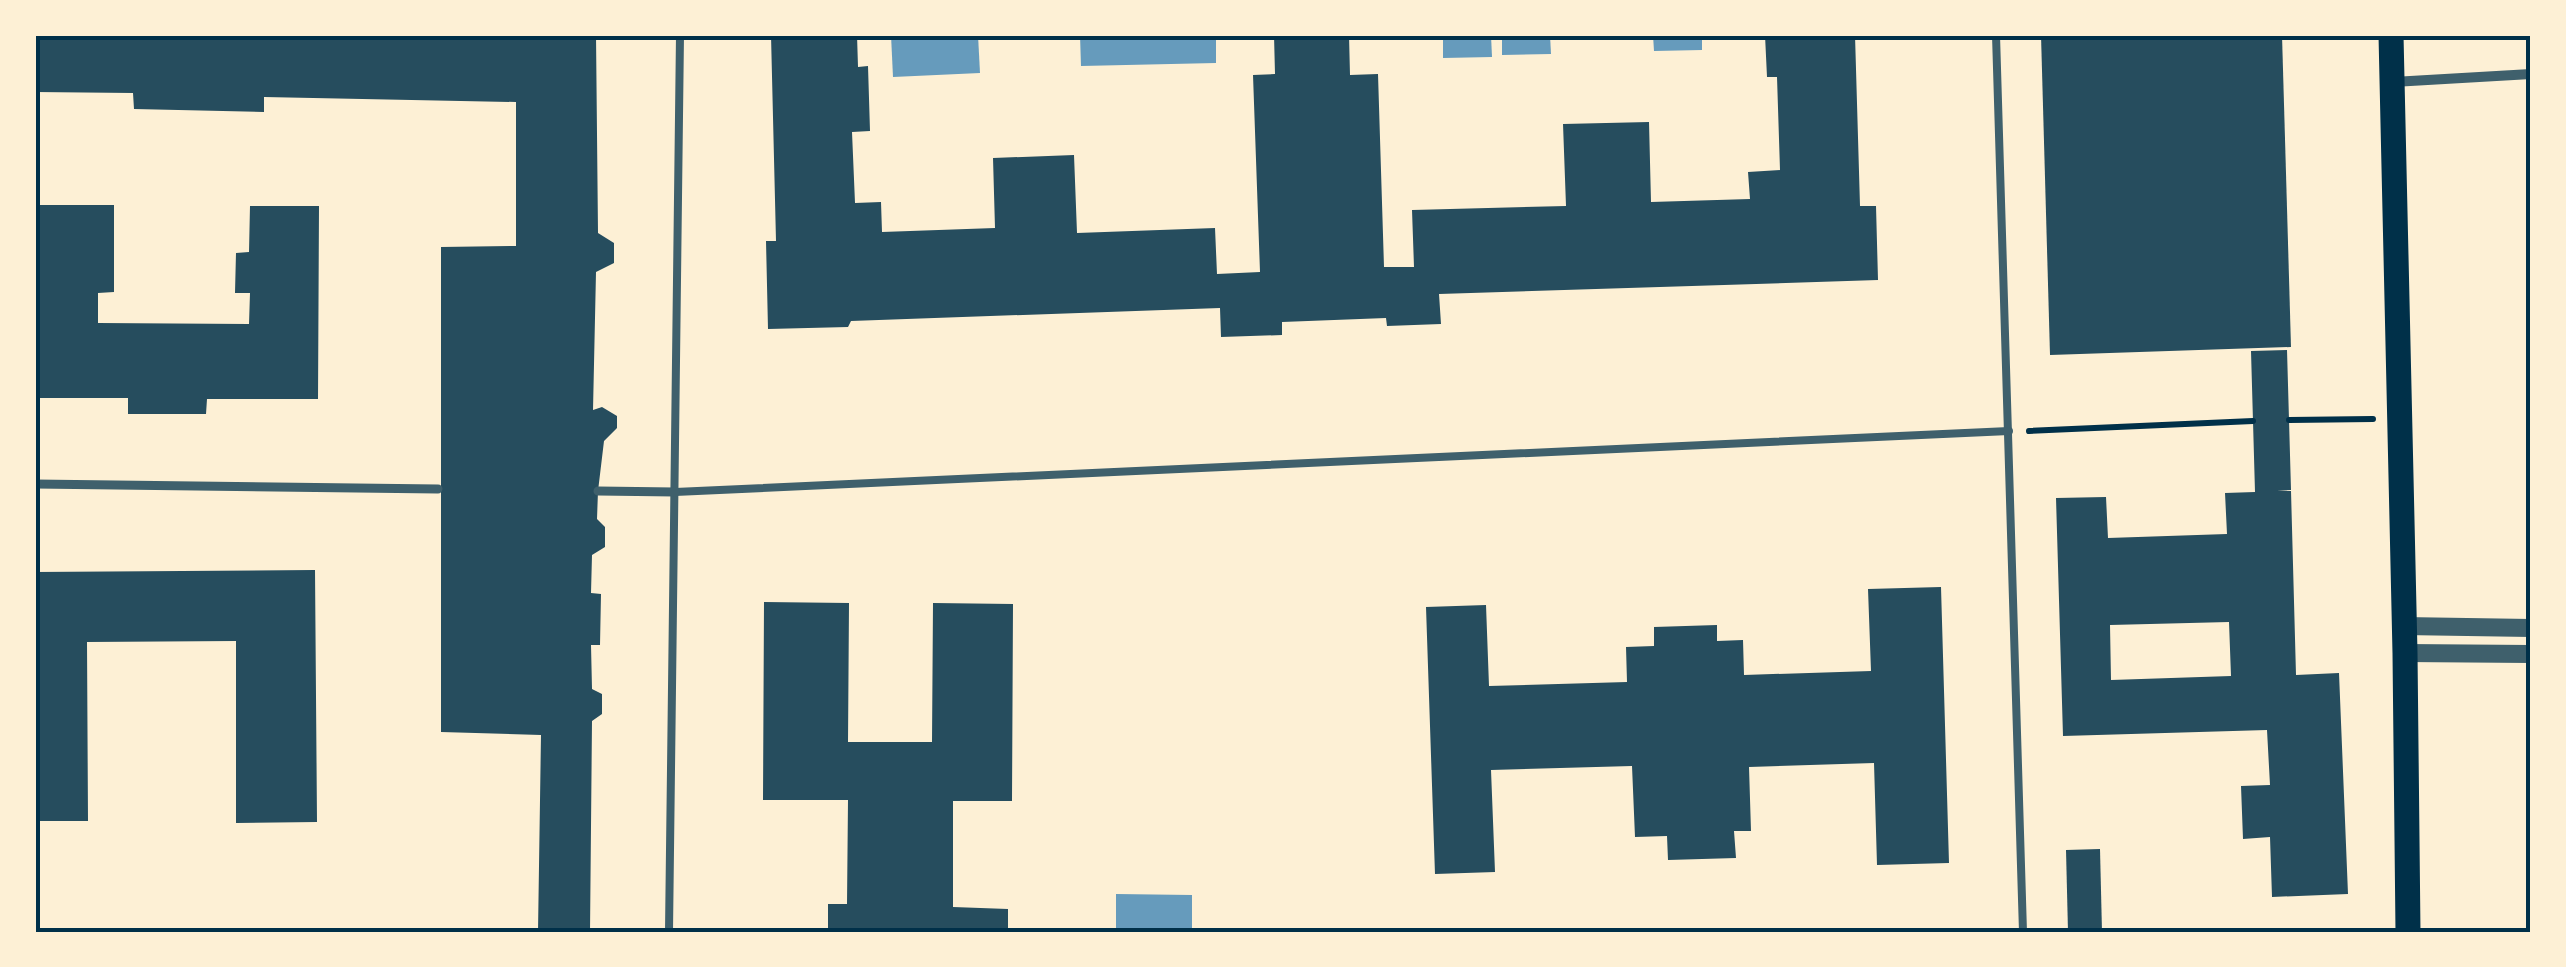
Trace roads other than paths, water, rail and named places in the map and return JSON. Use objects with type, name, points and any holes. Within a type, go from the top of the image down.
[{"type":"main road","points":[[2391,35],[2408,932]]},
{"type":"street","points":[[2393,82],[2531,74]]},
{"type":"street","points":[[35,484],[438,489]]},
{"type":"street","points":[[598,491],[675,492]]},
{"type":"street","points":[[2404,626],[2531,628]]},
{"type":"street","points":[[2404,652],[2531,654]]},
{"type":"lane","points":[[670,932],[680,35]]},
{"type":"lane","points":[[1996,35],[2023,932]]},
{"type":"lane","points":[[675,492],[2010,432]]},
{"type":"water","points":[[891,35],[978,35],[980,73],[893,77]]},
{"type":"water","points":[[1080,35],[1216,35],[1216,63],[1081,66]]},
{"type":"water","points":[[1443,35],[1491,35],[1492,57],[1443,58]]},
{"type":"water","points":[[1502,35],[1550,35],[1551,54],[1502,55]]},
{"type":"water","points":[[1653,35],[1702,35],[1702,50],[1654,51]]},
{"type":"water","points":[[1116,894],[1192,895],[1192,932],[1116,932]]}]
